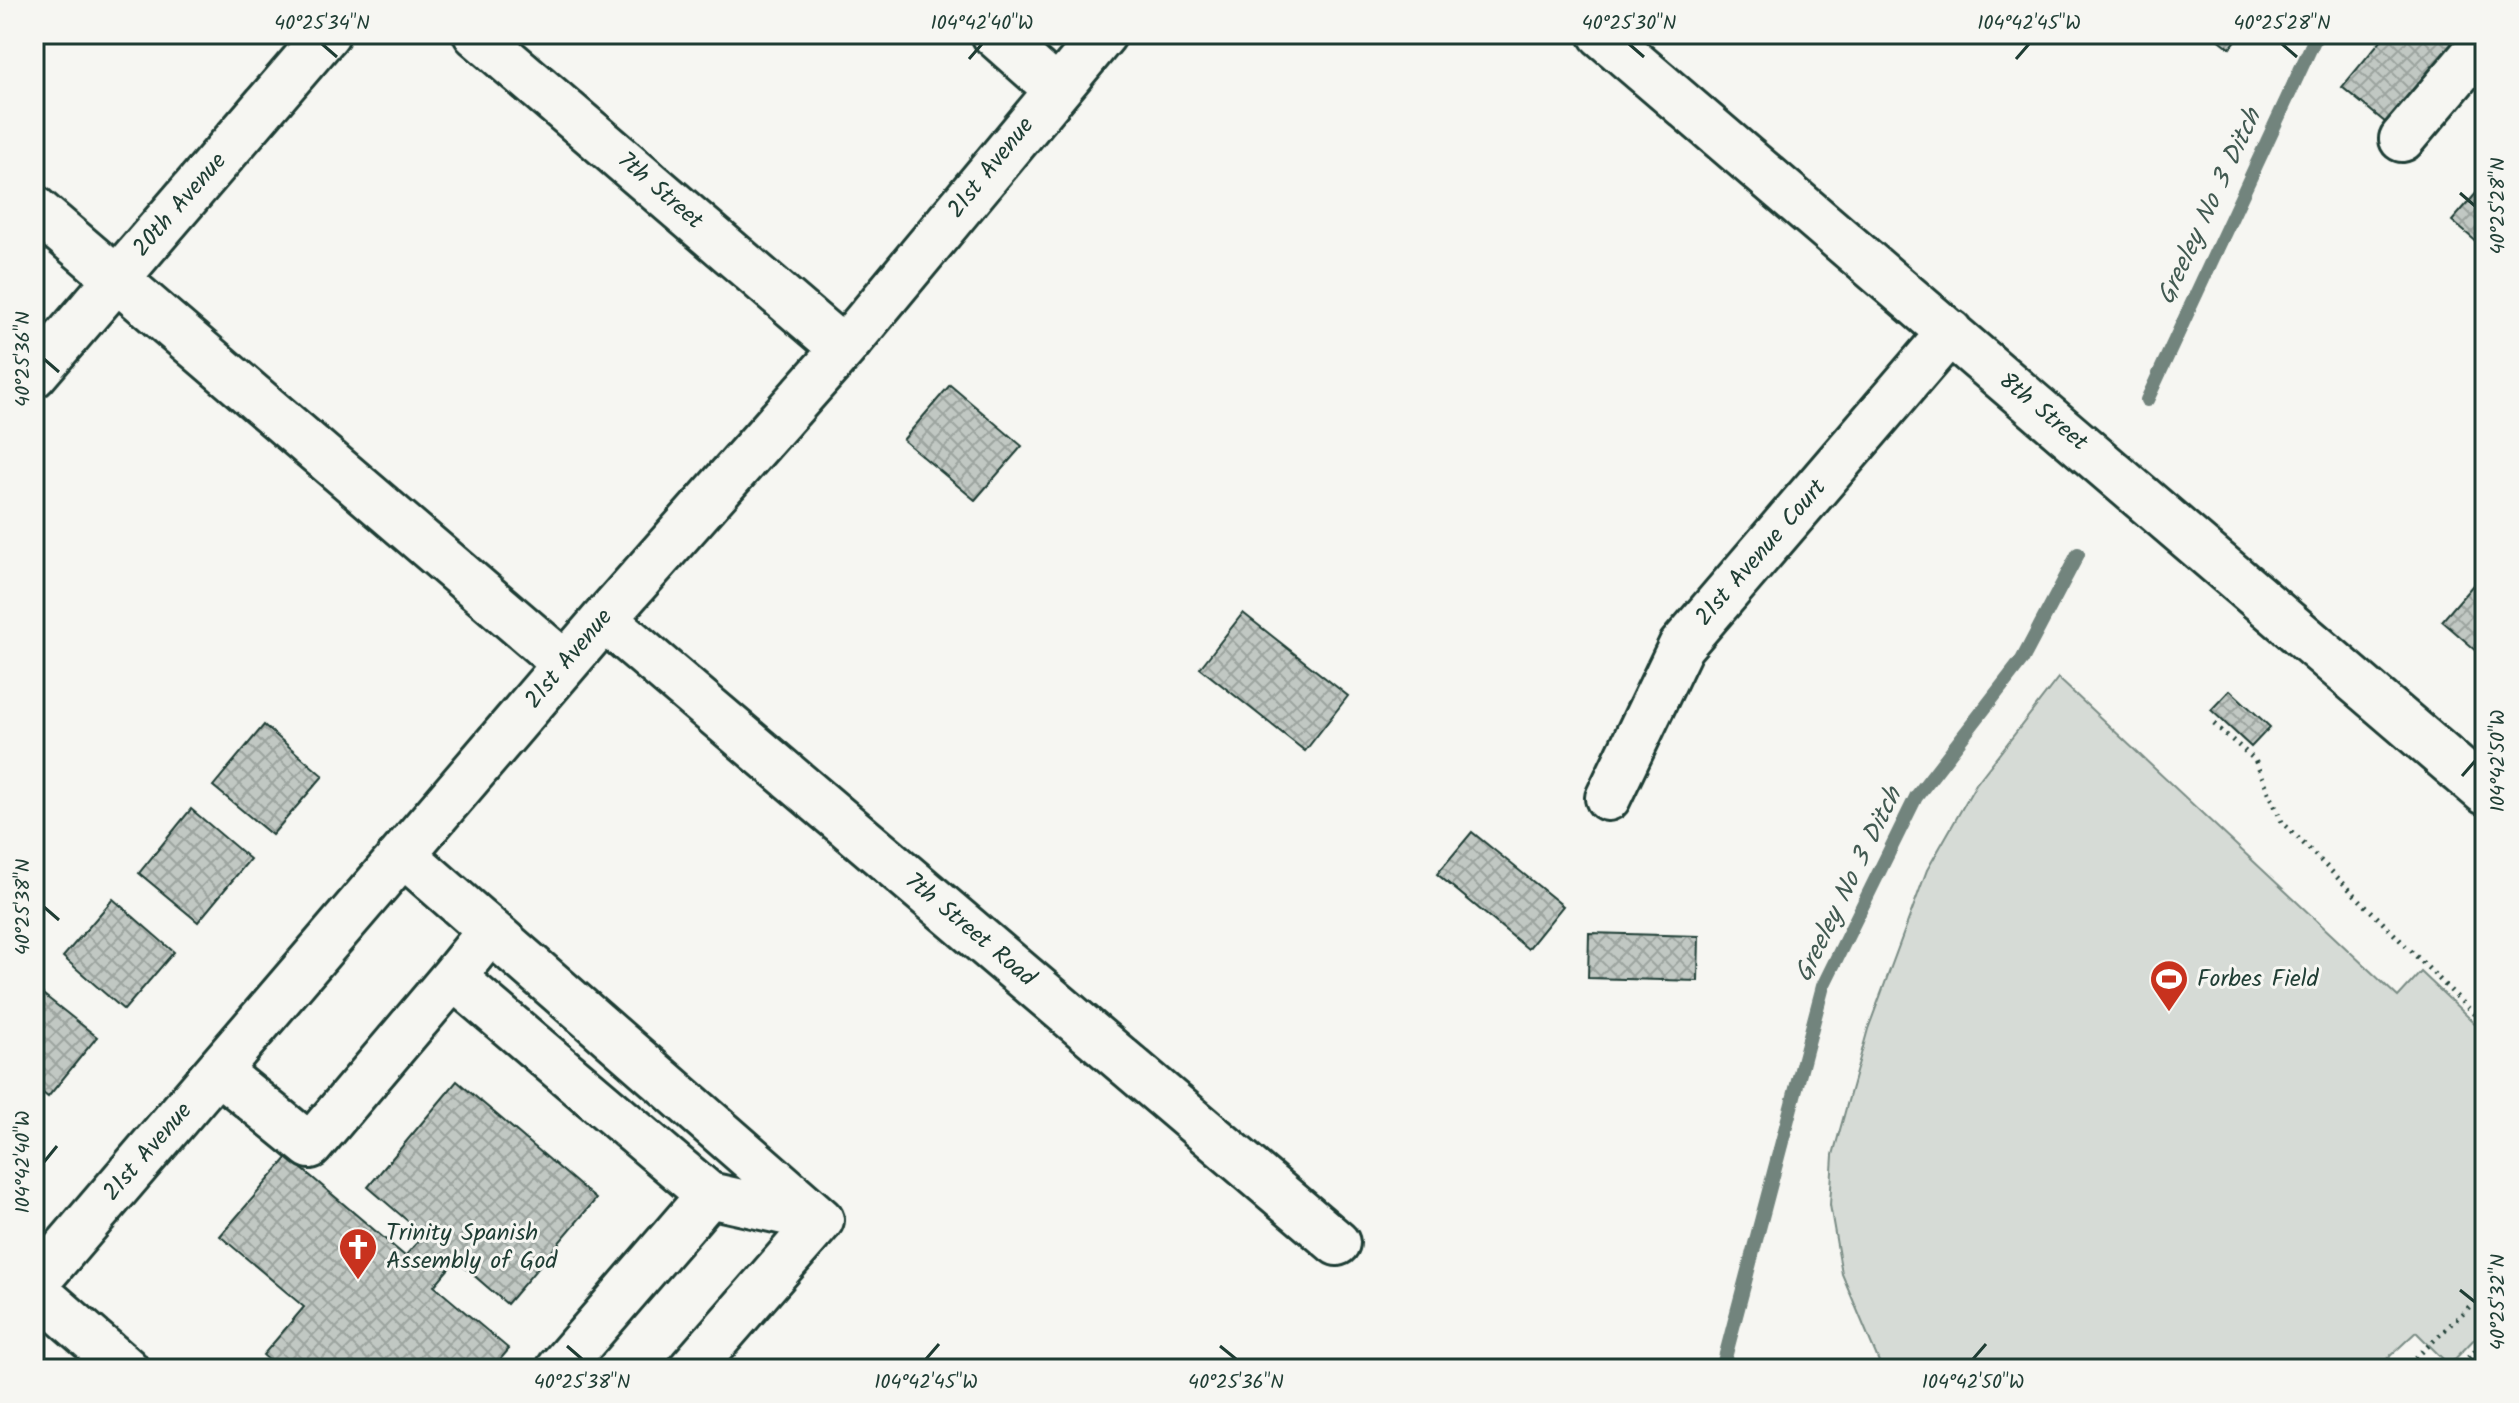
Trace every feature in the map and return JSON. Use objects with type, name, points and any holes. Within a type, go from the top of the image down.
[{"type":"street","name":"20th Avenue","points":[[34,375],[327,34]]},
{"type":"street","name":"7th Street","points":[[476,34],[843,349]]},
{"type":"street","points":[[994,34],[1056,89]]},
{"type":"street","name":"21st Avenue","points":[[34,1287],[48,1239],[218,1071],[565,664],[843,349],[1104,34]]},
{"type":"street","name":"8th Street","points":[[1601,34],[2485,792]]},
{"type":"street","points":[[2402,139],[2485,41]]},
{"type":"street","points":[[34,208],[565,664]]},
{"type":"street","name":"21st Avenue Court","points":[[1608,798],[1681,646],[1950,332]]},
{"type":"street","name":"7th Street Road","points":[[604,619],[1337,1243]]},
{"type":"street","points":[[404,855],[821,1220]]},
{"type":"street","points":[[218,1071],[310,1146],[490,931]]},
{"type":"street","points":[[453,977],[709,1195],[821,1220]]},
{"type":"street","points":[[560,1369],[709,1195]]},
{"type":"street","points":[[691,1369],[821,1220]]},
{"type":"street","points":[[34,1287],[126,1369]]},
{"type":"path","points":[[2214,724],[2255,760],[2282,822],[2485,1025]]},
{"type":"path","points":[[2404,1369],[2470,1306]]},
{"type":"path","points":[[2457,1369],[2485,1340]]},
{"type":"shaded area","name":"Forbes Field","points":[[2058,678],[2398,997],[2421,972],[2485,1033],[2485,1328],[2449,1365],[2416,1332],[2376,1369],[1882,1369],[1842,1274],[1830,1205],[1833,1155],[1868,1029],[1927,870],[1976,784]]},
{"type":"building","points":[[2212,34],[2241,34],[2230,48]]},
{"type":"building","points":[[2386,34],[2455,34],[2449,41],[2457,48],[2391,127],[2342,87]]},
{"type":"building","points":[[2485,183],[2485,249],[2452,221]]},
{"type":"building","points":[[950,385],[1022,446],[975,500],[903,440]]},
{"type":"building","points":[[2485,571],[2485,658],[2442,621]]},
{"type":"building","points":[[1243,613],[1348,696],[1305,751],[1200,668]]},
{"type":"building","points":[[2230,690],[2270,727],[2251,747],[2211,710]]},
{"type":"building","points":[[264,725],[323,776],[272,835],[213,786]]},
{"type":"building","points":[[191,809],[250,859],[198,922],[139,873]]},
{"type":"building","points":[[1472,832],[1563,906],[1528,949],[1437,874]]},
{"type":"building","points":[[113,899],[174,952],[124,1010],[63,957]]},
{"type":"building","points":[[1589,933],[1699,936],[1698,981],[1588,978]]},
{"type":"building","points":[[34,987],[97,1037],[48,1097],[34,1086]]},
{"type":"building","points":[[457,1081],[596,1199],[507,1304],[456,1260],[434,1286],[509,1349],[492,1369],[401,1369],[397,1366],[394,1369],[369,1369],[364,1365],[360,1369],[279,1369],[263,1355],[304,1307],[220,1236],[288,1157],[405,1256],[424,1235],[368,1187]]},
{"type":"waterway","name":"Greeley No 3 Ditch","points":[[2147,400],[2317,34]]},
{"type":"waterway","name":"Greeley No 3 Ditch","points":[[1722,1369],[1823,986],[1916,797],[2022,660],[2078,554]]},
{"type":"place","name":"Forbes Field","points":[[2169,1013]]},
{"type":"place","name":"Trinity Spanish Assembly of God","points":[[358,1281]]}]
